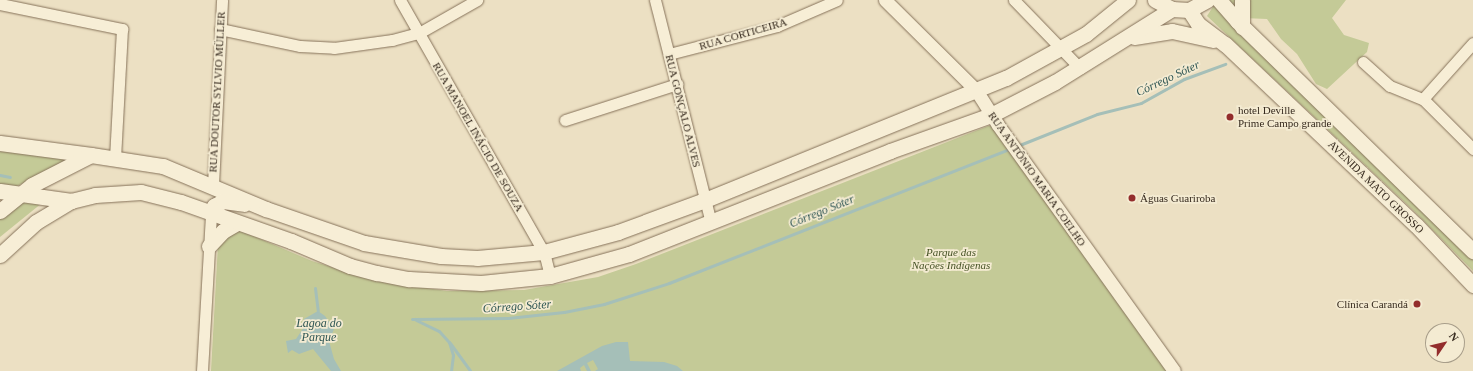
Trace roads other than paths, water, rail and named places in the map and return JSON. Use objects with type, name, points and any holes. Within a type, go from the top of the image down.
[{"type":"main road","points":[[0,143],[115,158],[163,166],[213,185],[266,209],[322,230],[364,243],[440,256],[477,258],[544,252],[618,232],[705,200],[1006,78],[1086,34],[1128,0]]},
{"type":"main road","points":[[1155,0],[1172,9],[1189,10],[1207,0]]},
{"type":"main road","name":"AVENIDA MATO GROSSO","points":[[1219,0],[1242,27],[1473,251]]},
{"type":"main road","points":[[1242,0],[1242,27]]},
{"type":"main road","points":[[0,255],[36,222],[71,201],[95,195],[141,192],[161,196],[291,241],[350,266],[410,279],[481,283],[550,276],[603,264],[711,223],[890,151],[991,115],[1080,68],[1172,9]]},
{"type":"main road","name":"AVENIDA MATO GROSSO","points":[[1189,10],[1198,24],[1225,44],[1416,225],[1470,279]]},
{"type":"main road","points":[[1126,39],[1172,31],[1194,34],[1225,44]]},
{"type":"main road","points":[[0,211],[20,194],[91,155]]},
{"type":"main road","points":[[0,190],[71,201]]},
{"type":"main road","points":[[211,213],[214,206],[223,201],[266,209]]},
{"type":"main road","points":[[1416,225],[1422,217],[1438,217]]},
{"type":"main road","points":[[209,246],[223,231],[237,223]]},
{"type":"main road","points":[[291,241],[312,236],[322,230]]},
{"type":"street","name":"RUA DOUTOR SYLVIO MÜLLER","points":[[213,185],[222,0]]},
{"type":"street","name":"RUA MANOEL INÁCIO DE SOUZA","points":[[400,0],[544,252],[550,276]]},
{"type":"street","points":[[220,30],[300,46],[334,48],[392,40],[419,33],[477,0]]},
{"type":"street","name":"RUA GONÇALO ALVES","points":[[655,0],[678,84],[711,223]]},
{"type":"street","name":"RUA CORTICEIRA","points":[[669,54],[777,26],[837,0]]},
{"type":"street","name":"RUA ANTÔNIO MARIA COELHO","points":[[885,0],[976,90],[1005,135],[1174,371]]},
{"type":"street","points":[[1014,0],[1063,48],[1080,68]]},
{"type":"street","points":[[0,4],[122,29],[115,158]]},
{"type":"street","points":[[1423,99],[1473,43]]},
{"type":"street","points":[[1363,62],[1390,86],[1423,99],[1473,149]]},
{"type":"street","points":[[565,120],[678,84]]},
{"type":"street","points":[[202,371],[211,213]]},
{"type":"water","name":"Lagoa do Parque","points":[[318,311],[325,316],[334,329],[329,341],[334,359],[341,371],[331,371],[313,349],[299,354],[292,350],[288,353],[286,341],[296,339],[304,327],[304,319]]},
{"type":"water","points":[[616,342],[628,342],[630,361],[664,362],[677,366],[683,371],[595,371],[598,369],[593,360],[587,363],[591,371],[587,371],[584,365],[580,368],[581,371],[557,371],[602,346]]},
{"type":"waterway","name":"Córrego Sóter","points":[[1017,146],[1097,114],[1141,103],[1184,79],[1225,64]]},
{"type":"waterway","name":"Córrego Sóter","points":[[412,319],[508,318],[564,312],[604,304],[669,283],[1010,149]]},
{"type":"waterway","points":[[0,175],[10,177]]},
{"type":"waterway","points":[[315,288],[318,311]]},
{"type":"waterway","points":[[416,320],[439,331],[449,342],[453,355],[451,371]]},
{"type":"waterway","points":[[450,343],[470,371]]},
{"type":"place","name":"hotel Deville Prime Campo grande","points":[[1230,117]]},
{"type":"place","name":"Águas Guariroba","points":[[1132,198]]},
{"type":"place","name":"Clínica Carandá","points":[[1417,304]]},
{"type":"park label","name":"Parque das Nações Indígenas","points":[[951,259]]}]
